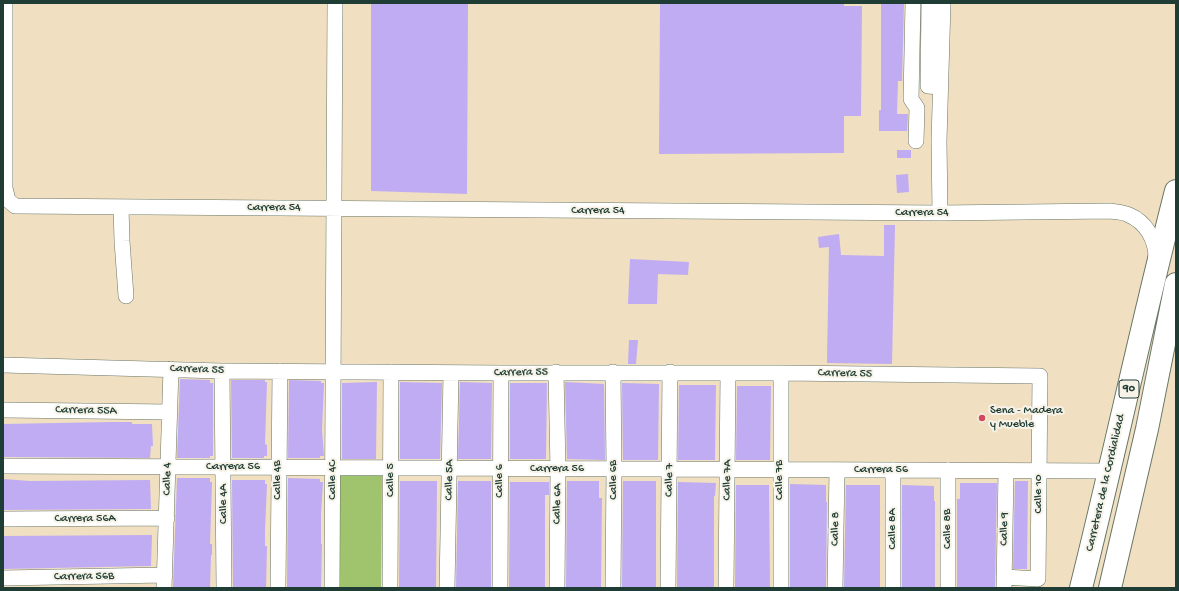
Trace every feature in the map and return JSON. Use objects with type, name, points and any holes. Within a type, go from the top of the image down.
[{"type":"highway","name":"Carretera de la Cordialidad","points":[[1081,588],[1176,191]]},
{"type":"highway","name":"90","points":[[1110,588],[1147,429],[1176,284]]},
{"type":"street","name":"Carrera 54","points":[[5,3],[5,188],[8,200],[15,206],[940,213],[1110,211],[1127,214],[1141,222],[1150,232],[1156,249],[1157,266]]},
{"type":"street","name":"Calle 4C","points":[[332,588],[335,3]]},
{"type":"street","points":[[913,3],[911,99],[917,108],[916,140]]},
{"type":"street","points":[[929,3],[939,141],[940,213]]},
{"type":"street","points":[[917,108],[934,87],[943,3]]},
{"type":"street","points":[[121,207],[126,296]]},
{"type":"street","name":"Carrera 55","points":[[3,366],[222,371],[501,373],[670,372],[1040,376]]},
{"type":"street","name":"Calle 4","points":[[165,581],[169,467],[170,370]]},
{"type":"street","name":"Calle 4A","points":[[222,371],[224,588]]},
{"type":"street","name":"Calle 4B","points":[[278,588],[280,371]]},
{"type":"street","name":"Calle 5","points":[[390,588],[391,372]]},
{"type":"street","name":"Calle 5A","points":[[447,588],[451,372]]},
{"type":"street","name":"Calle 6A","points":[[556,372],[558,469],[557,588]]},
{"type":"street","name":"Calle 6B","points":[[612,588],[614,469],[613,372]]},
{"type":"street","name":"Calle 7","points":[[668,588],[670,372]]},
{"type":"street","name":"Calle 6","points":[[500,588],[501,373]]},
{"type":"street","name":"Calle 7A","points":[[726,588],[728,373]]},
{"type":"street","name":"Calle 7B","points":[[781,373],[781,588]]},
{"type":"street","name":"Calle 10","points":[[1004,583],[1038,579],[1040,376]]},
{"type":"street","name":"Carrera 55A","points":[[3,410],[170,412]]},
{"type":"street","name":"Carrera 56","points":[[3,466],[1110,471]]},
{"type":"street","name":"Calle 8","points":[[835,588],[837,470]]},
{"type":"street","name":"Calle 8A","points":[[893,470],[893,588]]},
{"type":"street","name":"Calle 8B","points":[[948,470],[948,588]]},
{"type":"street","name":"Calle 9","points":[[1004,583],[1006,471]]},
{"type":"street","name":"Carrera 56A","points":[[3,519],[167,518]]},
{"type":"street","name":"Carrera 56B","points":[[3,578],[165,581]]},
{"type":"green space","points":[[338,474],[382,475],[381,588],[337,588]]},
{"type":"building","points":[[371,3],[468,3],[467,194],[371,191]]},
{"type":"building","points":[[660,3],[844,3],[844,6],[862,6],[861,116],[844,116],[844,153],[659,154]]},
{"type":"building","points":[[881,3],[904,3],[902,81],[898,81],[897,114],[908,114],[907,131],[879,131],[879,110],[881,110]]},
{"type":"building","points":[[897,150],[911,150],[911,158],[897,158]]},
{"type":"building","points":[[908,174],[909,192],[897,193],[896,175]]},
{"type":"building","points":[[884,225],[895,225],[892,364],[827,363],[829,247],[819,248],[818,237],[839,234],[841,255],[884,256]]},
{"type":"building","points":[[630,259],[689,262],[688,275],[658,274],[657,304],[628,304]]},
{"type":"building","points":[[629,340],[638,340],[636,364],[628,364]]},
{"type":"building","points":[[180,379],[210,380],[210,383],[213,383],[213,456],[210,456],[210,458],[177,458]]},
{"type":"building","points":[[231,380],[265,380],[265,382],[267,382],[265,444],[267,445],[267,456],[264,456],[264,458],[232,458]]},
{"type":"building","points":[[289,380],[321,381],[321,383],[324,383],[322,430],[324,456],[320,456],[320,458],[288,458]]},
{"type":"building","points":[[377,382],[376,459],[342,459],[342,383]]},
{"type":"building","points":[[400,382],[442,383],[440,459],[400,459]]},
{"type":"building","points":[[460,382],[492,383],[491,459],[458,459]]},
{"type":"building","points":[[565,382],[604,384],[605,460],[567,459]]},
{"type":"building","points":[[510,383],[547,383],[546,459],[510,459]]},
{"type":"building","points":[[622,383],[659,384],[658,460],[623,460]]},
{"type":"building","points":[[679,385],[716,385],[715,460],[678,460]]},
{"type":"building","points":[[737,386],[771,386],[770,460],[736,460]]},
{"type":"building","points":[[112,422],[152,424],[153,446],[151,446],[150,458],[3,457],[3,424]]},
{"type":"building","points":[[177,478],[210,478],[210,482],[212,482],[210,544],[212,544],[212,555],[210,588],[173,588]]},
{"type":"building","points":[[288,478],[320,479],[320,482],[323,482],[321,514],[321,588],[287,588]]},
{"type":"building","points":[[3,479],[30,481],[150,480],[151,509],[3,510]]},
{"type":"building","points":[[232,480],[265,480],[265,484],[267,484],[265,531],[265,546],[267,546],[266,588],[233,588]]},
{"type":"building","points":[[400,481],[437,481],[436,588],[399,588]]},
{"type":"building","points":[[458,481],[491,481],[491,588],[456,588]]},
{"type":"building","points":[[567,481],[599,481],[599,498],[602,498],[601,588],[566,588]]},
{"type":"building","points":[[623,481],[656,481],[656,588],[622,588]]},
{"type":"building","points":[[1015,481],[1028,481],[1027,569],[1013,569]]},
{"type":"building","points":[[510,482],[549,482],[549,495],[545,495],[545,588],[509,588]]},
{"type":"building","points":[[678,482],[716,483],[714,496],[714,588],[677,588]]},
{"type":"building","points":[[960,483],[997,483],[995,588],[957,588],[957,499],[960,499]]},
{"type":"building","points":[[790,484],[826,485],[826,588],[790,588]]},
{"type":"building","points":[[736,485],[769,485],[770,588],[735,588]]},
{"type":"building","points":[[846,485],[880,485],[880,588],[844,588]]},
{"type":"building","points":[[902,485],[934,486],[935,588],[902,588]]},
{"type":"building","points":[[152,535],[151,566],[3,569],[3,536]]},
{"type":"place","name":"Sena - Madera y Mueble","points":[[982,418]]}]
